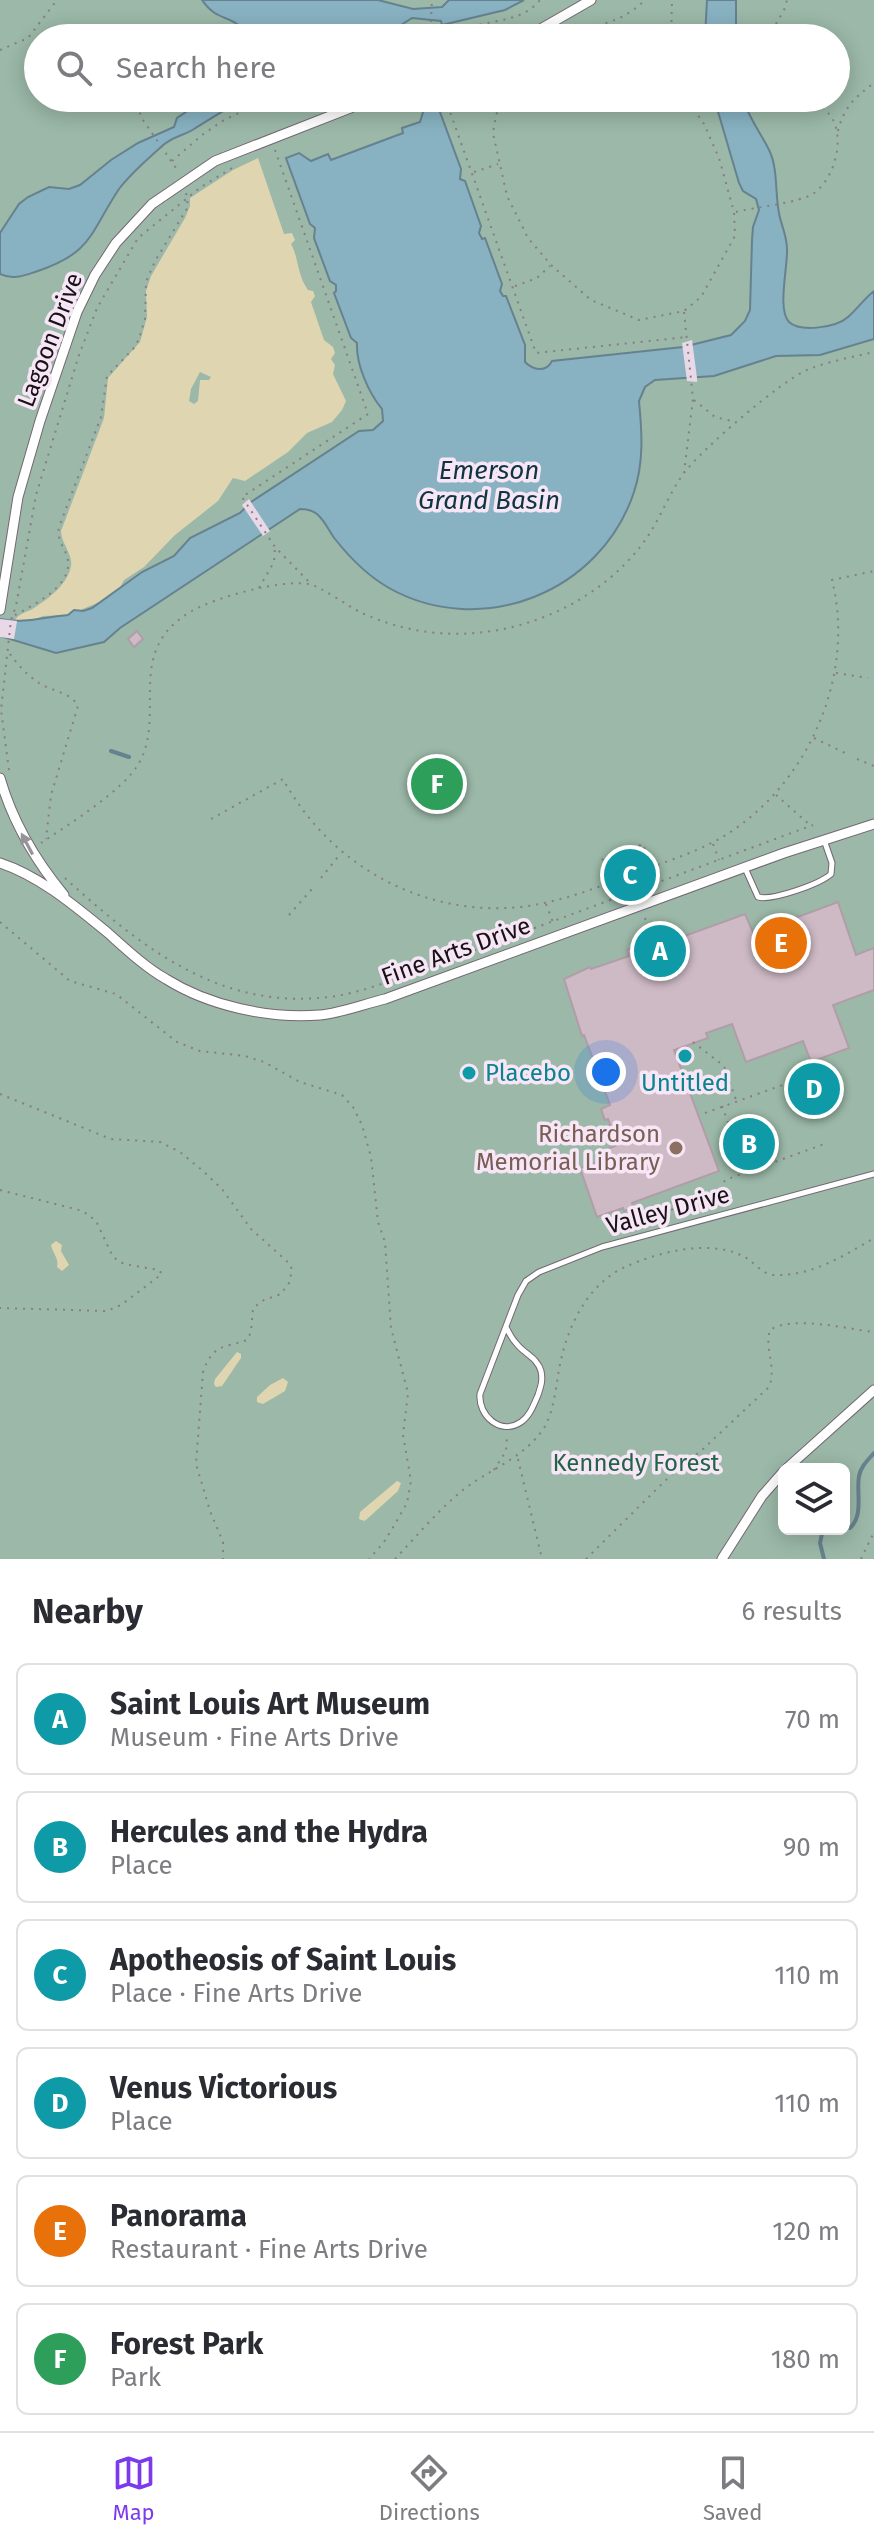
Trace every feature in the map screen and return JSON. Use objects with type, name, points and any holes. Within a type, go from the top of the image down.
[{"type":"street","points":[[549,24],[591,0]]},
{"type":"street","name":"Lagoon Drive","points":[[0,610],[18,497],[40,421],[77,312],[95,275],[116,243],[152,204],[215,161],[340,112]]},
{"type":"street","name":"Fine Arts Drive","points":[[0,778],[31,852],[69,901]]},
{"type":"street","name":"Fine Arts Drive","points":[[0,863],[69,901],[165,979],[187,990],[211,1000],[263,1012],[322,1015],[385,999],[745,867],[823,840],[873,828]]},
{"type":"street","points":[[793,1463],[874,1390]]},
{"type":"street","points":[[722,1559],[762,1496],[778,1478]]},
{"type":"lane","points":[[745,867],[755,895],[761,899],[772,898],[831,874],[832,863],[823,840]]},
{"type":"lane","name":"Valley Drive","points":[[504,1425],[489,1420],[479,1402],[480,1394],[518,1295],[532,1276],[553,1264],[602,1247],[874,1174]]},
{"type":"lane","points":[[504,1425],[514,1425],[528,1416],[542,1383],[539,1364],[514,1342],[506,1327]]},
{"type":"path","points":[[39,24],[57,0]]},
{"type":"path","points":[[431,24],[432,0]]},
{"type":"path","points":[[481,24],[518,15],[534,8],[540,0]]},
{"type":"path","points":[[607,24],[645,0]]},
{"type":"path","points":[[671,24],[672,0]]},
{"type":"path","points":[[776,24],[787,0]]},
{"type":"path","points":[[0,50],[24,40]]},
{"type":"path","points":[[850,103],[874,83]]},
{"type":"path","points":[[138,112],[178,169]]},
{"type":"path","points":[[172,161],[202,135],[241,112]]},
{"type":"path","points":[[450,112],[536,353],[687,339]]},
{"type":"path","points":[[499,112],[493,129],[499,164],[507,196],[528,238],[551,265],[591,300],[633,319],[656,318],[684,311],[701,297],[732,243],[736,230],[734,212],[711,136],[695,112]]},
{"type":"path","points":[[827,112],[838,132]]},
{"type":"path","points":[[734,212],[808,197],[826,182],[833,166],[844,112]]},
{"type":"path","points":[[266,154],[275,148],[368,414],[242,497],[275,547],[311,584],[377,619],[435,633],[499,631],[559,611],[586,596],[616,573],[647,538],[683,474],[737,422],[809,369],[874,352]]},
{"type":"path","points":[[11,779],[1,717],[8,638],[36,495],[79,355],[97,308],[138,238],[188,197],[241,163]]},
{"type":"path","points":[[472,173],[499,164]]},
{"type":"path","points":[[14,616],[58,585],[67,570],[69,563],[57,535],[101,417],[104,382],[139,339],[146,312],[146,282],[155,261],[186,213],[186,192]]},
{"type":"path","points":[[513,287],[537,278],[551,265]]},
{"type":"path","points":[[683,474],[693,399],[684,311]]},
{"type":"path","points":[[693,399],[715,417],[737,422]]},
{"type":"path","points":[[259,589],[269,574],[275,547]]},
{"type":"path","points":[[651,867],[712,843],[748,819],[775,793],[799,762],[813,738],[835,673],[838,610],[832,580],[874,571]]},
{"type":"path","points":[[8,652],[30,676],[45,687],[70,696],[78,706],[48,810],[46,840],[119,787],[138,767],[148,742],[152,664],[174,625],[190,612],[214,601],[259,589],[311,584]]},
{"type":"path","points":[[835,673],[868,678]]},
{"type":"path","points":[[813,738],[845,753]]},
{"type":"path","points":[[857,759],[874,766]]},
{"type":"path","points":[[211,819],[283,779],[307,818],[341,852],[381,878],[430,898],[492,908],[546,903],[609,883]]},
{"type":"path","points":[[459,956],[812,826],[775,793]]},
{"type":"path","points":[[712,843],[722,868]]},
{"type":"path","points":[[614,899],[601,860],[643,844],[657,883]]},
{"type":"path","points":[[321,878],[341,852]]},
{"type":"path","points":[[64,876],[167,960],[195,976],[238,991],[285,998],[335,996],[368,988],[441,962]]},
{"type":"path","points":[[289,915],[312,889]]},
{"type":"path","points":[[546,903],[555,928]]},
{"type":"path","points":[[645,918],[652,941]]},
{"type":"path","points":[[0,922],[70,981],[116,994],[177,1042],[200,1051],[245,1056],[264,1062],[300,1082],[342,1095],[358,1115],[371,1157],[378,1222],[385,1242],[391,1328],[408,1393],[403,1435],[411,1481],[407,1503],[384,1542],[369,1559]]},
{"type":"path","points":[[693,1042],[724,1066],[737,1101]]},
{"type":"path","points":[[705,1113],[813,1074]]},
{"type":"path","points":[[0,1094],[111,1139],[153,1140],[168,1145],[212,1179],[251,1229],[290,1264],[292,1275],[285,1290],[253,1308],[251,1332],[247,1340],[222,1345],[214,1351],[203,1372],[196,1464],[223,1542],[223,1559]]},
{"type":"path","points":[[722,1106],[746,1172]]},
{"type":"path","points":[[660,1231],[656,1214],[717,1197],[725,1180],[827,1143]]},
{"type":"path","points":[[0,1190],[83,1211],[96,1221],[113,1257],[124,1264],[159,1270],[162,1274],[113,1309],[0,1308]]},
{"type":"path","points":[[395,1559],[462,1492],[517,1457],[547,1422],[564,1347],[580,1309],[597,1287],[622,1268],[671,1253],[707,1249],[741,1254],[768,1274],[784,1274],[830,1264],[874,1238]]},
{"type":"path","points":[[586,1559],[675,1471],[764,1393],[773,1373],[770,1330],[781,1325],[805,1324],[874,1332]]},
{"type":"path","points":[[493,1471],[504,1457],[508,1445],[504,1425]]},
{"type":"path","points":[[517,1457],[542,1559]]},
{"type":"path","points":[[861,1559],[874,1532]]},
{"type":"green space","name":"Kennedy Forest","points":[[0,0],[874,0],[874,1559],[0,1559]]},
{"type":"sand","points":[[258,158],[284,234],[292,233],[295,240],[291,244],[304,284],[315,296],[311,302],[324,340],[335,353],[331,359],[335,365],[333,374],[346,401],[342,410],[332,422],[307,433],[288,452],[245,481],[233,478],[218,501],[102,601],[68,615],[43,616],[26,623],[14,622],[51,596],[69,573],[71,562],[61,531],[104,418],[108,378],[140,342],[147,317],[146,291],[151,276],[185,218],[190,198]],"holes":[[[200,372],[211,377],[200,380],[198,401],[194,404],[189,401]]]},
{"type":"sand","points":[[56,1241],[62,1245],[61,1251],[69,1265],[62,1271],[57,1267],[51,1245]]},
{"type":"sand","points":[[237,1352],[241,1358],[222,1386],[216,1387],[215,1379]]},
{"type":"sand","points":[[283,1378],[288,1382],[285,1391],[263,1404],[257,1402],[257,1397],[270,1385]]},
{"type":"sand","points":[[397,1481],[401,1483],[398,1491],[367,1519],[359,1519],[360,1512]]},
{"type":"water","points":[[202,0],[378,0],[413,9],[442,7],[449,0],[524,0],[505,10],[446,24],[412,18],[403,24],[238,24],[208,7]]},
{"type":"water","points":[[707,0],[736,0],[736,24],[706,24]]},
{"type":"water","points":[[186,112],[222,112],[170,140],[140,166],[119,189],[95,230],[79,249],[54,265],[22,276],[0,274],[0,233],[19,204],[49,187],[69,189],[80,185],[138,143],[174,127],[177,118]]},
{"type":"water","name":"Emerson Grand Basin","points":[[423,112],[440,112],[461,169],[460,179],[465,181],[481,226],[479,233],[482,239],[485,238],[502,284],[500,291],[506,296],[525,345],[525,362],[543,369],[552,361],[683,347],[731,335],[745,321],[750,310],[753,227],[759,210],[756,199],[743,191],[718,112],[748,112],[773,159],[779,213],[787,244],[783,298],[789,322],[810,328],[836,324],[848,317],[874,291],[874,339],[820,355],[776,356],[714,376],[655,380],[645,387],[639,401],[641,458],[634,492],[618,527],[595,556],[566,580],[534,597],[499,607],[462,609],[425,603],[374,578],[347,553],[317,514],[300,509],[120,628],[104,642],[56,653],[0,636],[0,619],[34,620],[92,608],[142,572],[174,556],[190,538],[240,513],[251,502],[359,431],[373,430],[383,421],[382,409],[364,378],[357,343],[351,338],[334,293],[336,285],[330,281],[314,238],[315,228],[310,224],[286,158],[299,153],[311,161],[328,154],[331,160],[403,133],[402,128],[420,122]]},
{"type":"pier","points":[[692,340],[697,382],[687,381],[682,343]]},
{"type":"pier","points":[[249,499],[270,531],[263,536],[242,505]]},
{"type":"pier","points":[[0,619],[17,621],[14,639],[0,637]]},
{"type":"building","points":[[137,631],[143,639],[134,647],[128,639]]},
{"type":"building","points":[[838,902],[856,955],[874,948],[874,990],[833,1005],[849,1048],[811,1062],[803,1041],[746,1062],[732,1024],[706,1033],[708,1038],[674,1050],[719,1171],[632,1203],[633,1208],[624,1211],[623,1208],[597,1217],[580,1168],[605,1159],[602,1151],[618,1145],[601,1109],[610,1105],[582,1036],[564,979],[590,967],[629,956],[627,950],[680,931],[682,937],[745,914],[759,946],[789,935],[784,922]]},
{"type":"waterway","points":[[111,751],[129,757]]},
{"type":"waterway","points":[[850,1528],[857,1517],[859,1476],[874,1453]]},
{"type":"waterway","points":[[822,1535],[820,1543],[824,1559]]},
{"type":"place","name":"Forest Park","points":[[437,784]]},
{"type":"place","name":"Apotheosis of Saint Louis","points":[[630,875]]},
{"type":"place","name":"Panorama","points":[[781,943]]},
{"type":"place","name":"Saint Louis Art Museum","points":[[660,951]]},
{"type":"place","name":"Untitled","points":[[685,1056]]},
{"type":"place","name":"Placebo","points":[[469,1073]]},
{"type":"place","name":"Venus Victorious","points":[[814,1089]]},
{"type":"place","name":"Hercules and the Hydra","points":[[749,1144]]},
{"type":"place","name":"Richardson Memorial Library","points":[[676,1148]]}]
